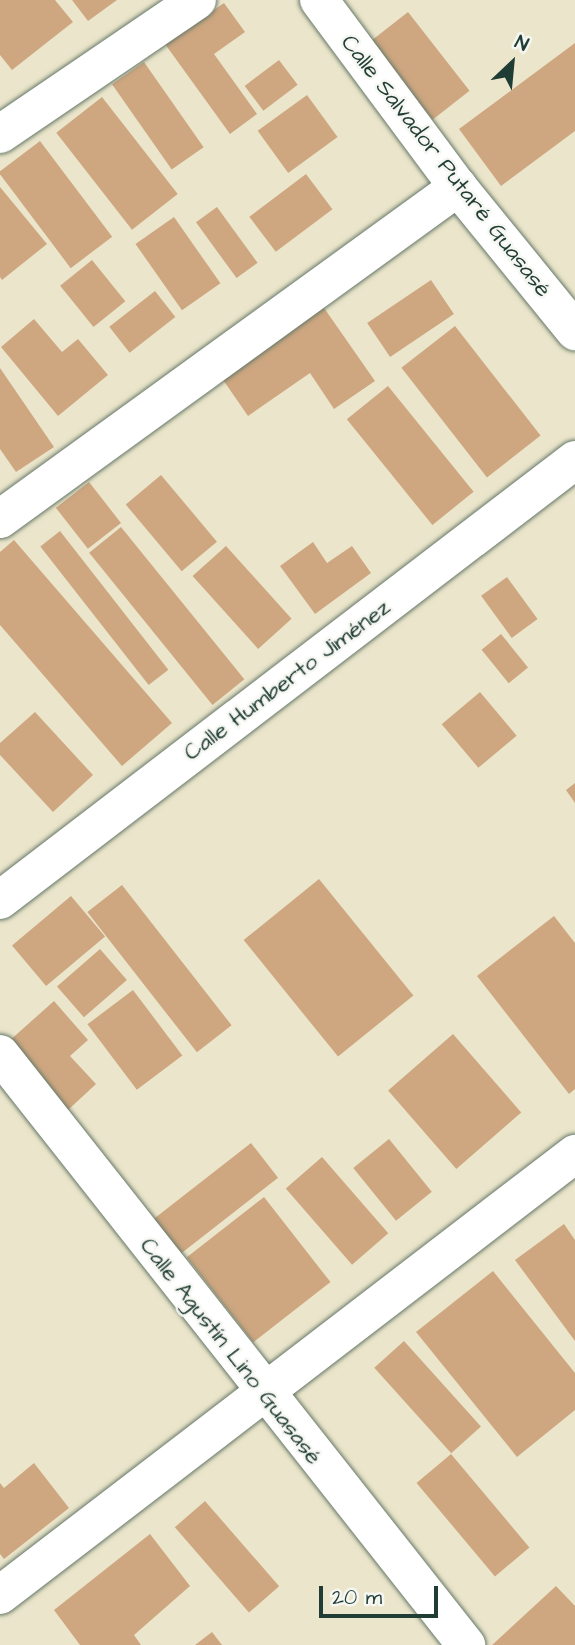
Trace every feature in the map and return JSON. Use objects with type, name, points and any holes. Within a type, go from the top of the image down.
[{"type":"street","points":[[0,134],[197,0]]},
{"type":"street","name":"Calle Salvador Putaré Guasasé","points":[[319,0],[458,187],[575,331]]},
{"type":"street","points":[[0,519],[458,187]]},
{"type":"street","name":"Calle Humberto Jiménez","points":[[0,900],[575,460]]},
{"type":"street","name":"Calle Agustín Lino Guasasé","points":[[0,1054],[264,1394],[466,1645]]},
{"type":"street","points":[[0,1595],[575,1154]]},
{"type":"building","points":[[0,0],[55,0],[73,22],[12,70],[0,55]]},
{"type":"building","points":[[72,0],[117,0],[88,21]]},
{"type":"building","points":[[224,3],[245,32],[214,54],[257,114],[230,134],[165,44]]},
{"type":"building","points":[[408,12],[470,91],[433,120],[371,41]]},
{"type":"building","points":[[575,43],[575,131],[501,186],[459,129]]},
{"type":"building","points":[[279,60],[298,85],[263,111],[245,86]]},
{"type":"building","points":[[144,62],[204,147],[172,170],[112,84]]},
{"type":"building","points":[[307,95],[338,137],[288,173],[258,131]]},
{"type":"building","points":[[102,97],[178,194],[132,230],[56,133]]},
{"type":"building","points":[[40,141],[112,237],[71,268],[0,174],[0,171]]},
{"type":"building","points":[[306,174],[332,209],[276,252],[249,217]]},
{"type":"building","points":[[0,187],[47,244],[2,280],[0,277]]},
{"type":"building","points":[[217,207],[258,263],[237,278],[196,222]]},
{"type":"building","points":[[174,217],[220,283],[182,310],[135,244]]},
{"type":"building","points":[[92,260],[125,301],[93,327],[60,286]]},
{"type":"building","points":[[431,280],[454,314],[390,357],[367,323]]},
{"type":"building","points":[[155,291],[175,317],[130,353],[109,327]]},
{"type":"building","points":[[322,305],[375,381],[334,409],[310,373],[248,416],[219,374]]},
{"type":"building","points":[[34,319],[62,352],[78,339],[108,375],[58,416],[1,347]]},
{"type":"building","points":[[455,326],[541,436],[487,477],[401,368]]},
{"type":"building","points":[[0,368],[54,447],[16,472],[0,449]]},
{"type":"building","points":[[388,386],[474,492],[432,525],[347,419]]},
{"type":"building","points":[[161,475],[217,542],[182,571],[126,505]]},
{"type":"building","points":[[89,482],[121,523],[88,549],[56,508]]},
{"type":"building","points":[[121,527],[244,679],[212,705],[89,553]]},
{"type":"building","points":[[60,531],[168,670],[149,685],[40,546]]},
{"type":"building","points":[[14,540],[172,723],[122,766],[0,625],[0,552]]},
{"type":"building","points":[[313,542],[327,563],[352,546],[371,573],[315,614],[280,566]]},
{"type":"building","points":[[226,546],[292,619],[258,649],[193,576]]},
{"type":"building","points":[[507,577],[538,619],[512,638],[481,596]]},
{"type":"building","points":[[501,634],[528,667],[509,683],[482,650]]},
{"type":"building","points":[[480,692],[517,736],[478,768],[442,724]]},
{"type":"building","points":[[35,712],[93,775],[53,812],[0,755],[0,743]]},
{"type":"building","points":[[575,783],[575,803],[566,790]]},
{"type":"building","points":[[319,879],[413,996],[338,1057],[244,940]]},
{"type":"building","points":[[122,885],[232,1025],[197,1052],[87,912]]},
{"type":"building","points":[[71,896],[105,937],[46,986],[12,945]]},
{"type":"building","points":[[554,916],[575,943],[575,1089],[569,1094],[477,976]]},
{"type":"building","points":[[100,949],[127,980],[84,1017],[57,986]]},
{"type":"building","points":[[133,990],[182,1055],[137,1090],[87,1024]]},
{"type":"building","points":[[54,1001],[88,1040],[70,1056],[96,1084],[68,1110],[8,1042]]},
{"type":"building","points":[[453,1034],[521,1112],[456,1169],[388,1090]]},
{"type":"building","points":[[389,1139],[432,1192],[396,1221],[353,1168]]},
{"type":"building","points":[[251,1143],[278,1178],[179,1255],[152,1221]]},
{"type":"building","points":[[322,1157],[388,1233],[352,1265],[286,1188]]},
{"type":"building","points":[[264,1197],[330,1282],[253,1342],[187,1257]]},
{"type":"building","points":[[564,1224],[575,1240],[575,1341],[515,1260]]},
{"type":"building","points":[[493,1271],[575,1373],[575,1410],[517,1457],[416,1332]]},
{"type":"building","points":[[404,1341],[481,1426],[451,1453],[374,1368]]},
{"type":"building","points":[[451,1454],[529,1547],[495,1576],[417,1483]]},
{"type":"building","points":[[34,1463],[69,1508],[4,1559],[0,1554],[0,1483],[4,1488]]},
{"type":"building","points":[[205,1501],[279,1586],[249,1613],[175,1527]]},
{"type":"building","points":[[150,1534],[190,1586],[134,1635],[141,1645],[80,1645],[54,1610]]},
{"type":"building","points":[[556,1586],[575,1606],[575,1645],[492,1645]]},
{"type":"building","points":[[212,1632],[222,1645],[195,1645]]}]
